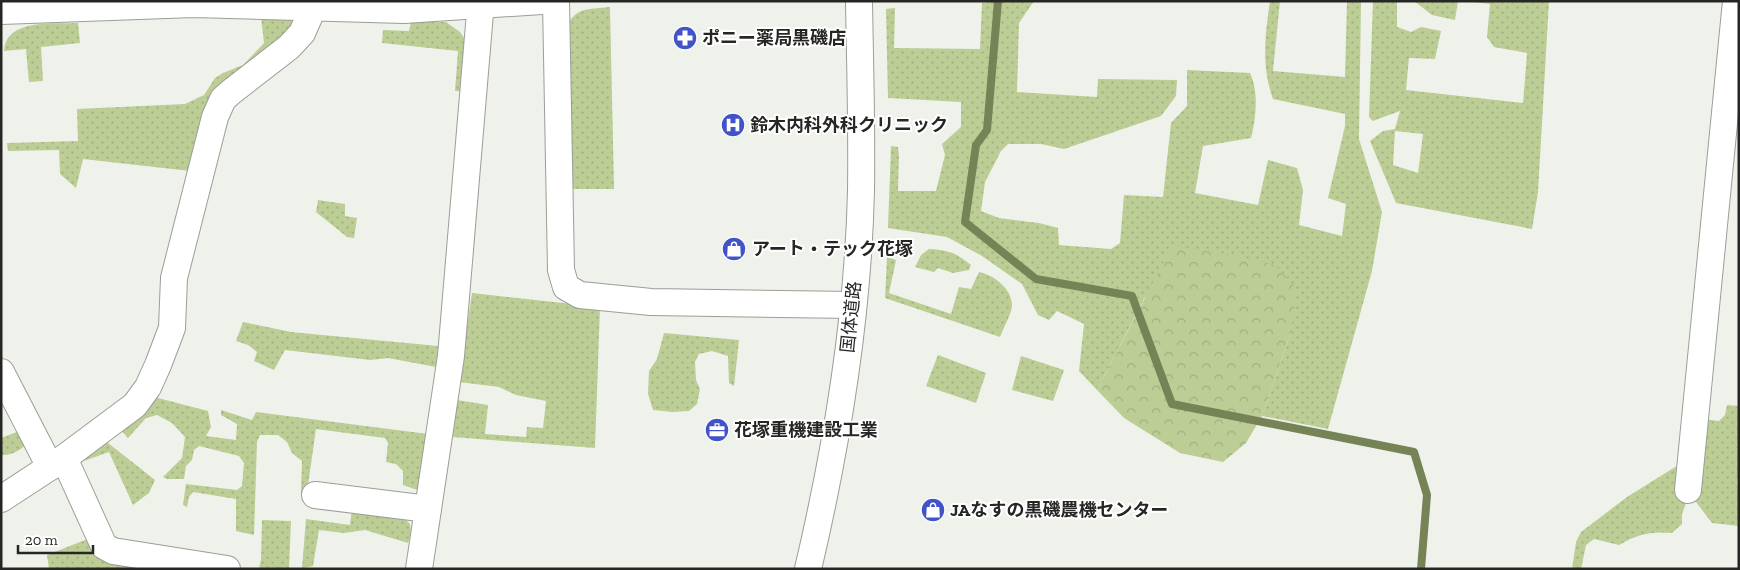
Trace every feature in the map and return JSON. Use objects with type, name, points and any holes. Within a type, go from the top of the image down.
[{"type":"street","points":[[1,11],[194,4],[404,10],[481,3],[542,1]]},
{"type":"street","points":[[556,1],[560,270],[566,287],[580,295],[651,302],[853,304]]},
{"type":"street","name":"国体道路","points":[[808,569],[837,429],[853,304],[861,191],[859,1]]},
{"type":"street","points":[[1688,490],[1736,1]]},
{"type":"street","points":[[419,569],[451,356],[481,3]]},
{"type":"street","points":[[1,499],[57,462],[135,404],[148,386],[172,328],[174,278],[219,106],[231,92],[289,47],[302,32],[313,8]]},
{"type":"street","points":[[1,372],[57,462],[104,546],[113,551],[227,569]]},
{"type":"street","points":[[315,494],[428,509]]},
{"type":"green space","points":[[993,1],[1034,1],[1019,23],[1017,92],[1097,97],[1098,79],[1177,80],[1176,96],[1161,116],[1064,149],[1041,144],[1008,144],[1001,151],[985,182],[981,211],[999,218],[1039,223],[1058,228],[1059,245],[1111,249],[1120,243],[1124,195],[1163,197],[1171,123],[1187,106],[1187,70],[1250,73],[1256,97],[1251,138],[1203,146],[1195,193],[1258,205],[1268,160],[1297,168],[1303,190],[1299,225],[1342,236],[1346,204],[1328,198],[1345,126],[1345,114],[1273,99],[1265,62],[1265,50],[1270,1],[1280,1],[1273,71],[1345,77],[1347,1],[1361,1],[1359,139],[1382,212],[1372,271],[1328,429],[1262,416],[1291,332],[1145,297],[1097,390],[1079,371],[1084,324],[1057,311],[1049,320],[1038,315],[1022,284],[982,256],[947,237],[888,228],[891,146],[898,147],[898,191],[936,191],[945,155],[942,144],[961,127],[961,102],[888,98],[886,9],[895,8],[894,48],[980,49],[982,3]]},
{"type":"green space","points":[[1373,1],[1397,1],[1397,27],[1411,32],[1421,27],[1441,31],[1435,59],[1409,58],[1406,90],[1523,103],[1527,53],[1494,47],[1487,37],[1490,4],[1466,1],[1549,1],[1538,192],[1532,229],[1396,203],[1370,141],[1383,131],[1395,129],[1400,111],[1373,121],[1369,117]],"holes":[[[1395,131],[1423,134],[1418,173],[1393,165]]]},
{"type":"green space","points":[[1414,1],[1458,1],[1455,20],[1432,15]]},
{"type":"green space","points":[[610,7],[614,189],[567,189],[564,29],[574,16],[583,10]]},
{"type":"green space","points":[[261,17],[297,18],[298,22],[262,61],[190,171],[83,159],[76,188],[60,174],[59,150],[8,151],[7,143],[78,141],[77,109],[185,104],[204,95],[215,78],[243,65],[264,43]]},
{"type":"green space","points":[[411,22],[446,22],[460,32],[467,42],[464,91],[455,91],[458,51],[382,43],[383,30],[409,31]]},
{"type":"green space","points":[[78,23],[80,43],[41,47],[43,81],[29,82],[26,49],[4,51],[7,40],[13,33],[22,28],[32,25]]},
{"type":"green space","points":[[318,200],[345,204],[345,216],[357,218],[354,238],[347,237],[316,212]]},
{"type":"green space","points":[[1172,246],[1228,254],[1275,265],[1297,289],[1291,332],[1262,416],[1246,443],[1223,462],[1180,453],[1124,418],[1097,390]]},
{"type":"green space","points":[[929,249],[947,251],[956,255],[971,265],[969,270],[953,273],[938,268],[934,272],[915,267],[921,255]]},
{"type":"green space","points":[[887,257],[896,260],[889,293],[951,314],[959,287],[971,289],[979,272],[991,276],[1002,284],[1011,300],[1012,307],[1000,337],[885,298]]},
{"type":"green space","points":[[472,293],[600,307],[595,448],[453,437],[457,400],[488,405],[485,434],[526,437],[527,427],[543,428],[546,401],[516,395],[499,387],[459,382]]},
{"type":"green space","points":[[243,322],[291,332],[438,346],[436,367],[388,358],[370,360],[285,350],[274,370],[254,361],[257,352],[248,345],[236,341]]},
{"type":"green space","points":[[664,333],[739,340],[734,386],[729,383],[728,356],[712,351],[699,354],[695,362],[696,380],[700,389],[697,404],[689,411],[653,410],[648,394],[649,371],[657,359]]},
{"type":"green space","points":[[938,355],[986,373],[976,403],[926,386]]},
{"type":"green space","points":[[1021,356],[1064,370],[1053,401],[1012,390]]},
{"type":"green space","points":[[158,398],[208,411],[211,427],[206,436],[236,440],[237,424],[221,415],[221,410],[252,420],[256,412],[428,434],[420,491],[403,485],[403,471],[396,464],[386,462],[388,443],[385,438],[316,429],[306,499],[301,493],[302,461],[292,453],[287,442],[278,435],[260,435],[257,442],[254,535],[236,531],[236,499],[193,492],[189,497],[187,507],[183,505],[186,484],[237,490],[242,486],[244,463],[239,456],[199,446],[194,450],[192,460],[186,466],[184,479],[167,479],[163,477],[182,458],[185,437],[172,423],[157,415],[146,418],[128,438],[119,428],[149,400]]},
{"type":"green space","points":[[1727,405],[1739,406],[1739,469],[1737,484],[1739,484],[1739,526],[1712,523],[1696,502],[1686,503],[1682,514],[1682,524],[1672,533],[1657,532],[1644,534],[1619,545],[1594,539],[1586,545],[1581,569],[1572,569],[1576,542],[1581,532],[1627,497],[1688,459],[1703,419],[1719,421],[1725,415]]},
{"type":"green space","points":[[22,430],[29,442],[16,452],[1,455],[1,438]]},
{"type":"green space","points":[[103,439],[155,480],[149,493],[133,505],[109,452],[81,462],[77,461]]},
{"type":"green space","points":[[352,509],[404,518],[410,524],[411,532],[408,543],[365,530],[344,533],[319,530],[313,566],[302,568],[306,519],[350,525]]},
{"type":"green space","points":[[262,520],[291,521],[289,569],[259,569]]},
{"type":"green space","points":[[90,538],[182,569],[49,569],[47,555]]},
{"type":"waterway","points":[[998,1],[987,130],[976,145],[965,222],[1036,279],[1132,296],[1172,404],[1414,452],[1427,495],[1421,569]]},
{"type":"place","name":"ポニー薬局黒磯店","points":[[685,38]]},
{"type":"place","name":"鈴木内科外科クリニック","points":[[733,125]]},
{"type":"place","name":"アート・テック花塚","points":[[734,249]]},
{"type":"place","name":"花塚重機建設工業","points":[[717,430]]},
{"type":"place","name":"JAなすの黒磯農機センター","points":[[933,510]]}]
